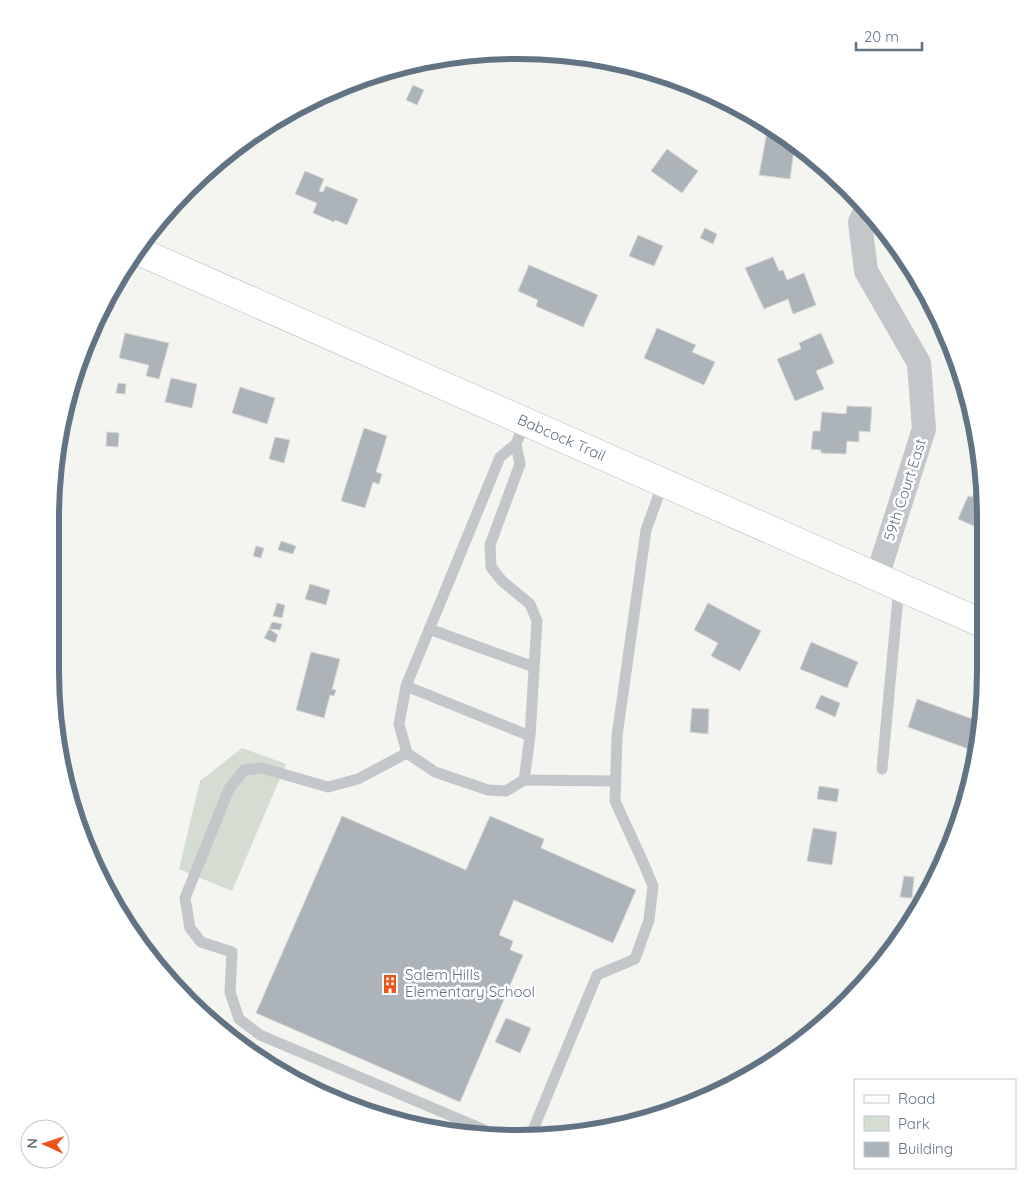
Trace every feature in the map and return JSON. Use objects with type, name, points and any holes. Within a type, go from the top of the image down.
[{"type":"street","name":"59th Court East","points":[[863,215],[860,222],[866,271],[919,362],[924,429],[888,582]]},
{"type":"street","name":"Babcock Trail","points":[[143,253],[521,433],[663,483],[977,621]]},
{"type":"lane","points":[[521,433],[500,457],[406,686],[399,724],[407,753],[435,772],[488,790],[506,791],[524,780],[615,781]]},
{"type":"lane","points":[[521,433],[520,464],[490,545],[492,567],[502,581],[530,604],[536,621],[530,736],[524,780]]},
{"type":"lane","points":[[533,1129],[597,975],[635,959],[649,920],[653,886],[615,801],[616,736],[646,530],[663,483]]},
{"type":"lane","points":[[882,769],[888,582]]},
{"type":"lane","points":[[429,629],[534,667]]},
{"type":"lane","points":[[406,686],[530,736]]},
{"type":"lane","points":[[407,753],[358,779],[328,787],[262,768],[244,770],[230,789],[185,898],[190,928],[201,942],[232,952],[230,992],[239,1019],[260,1035],[481,1128]]},
{"type":"green space","points":[[242,748],[286,764],[232,891],[179,869],[200,781]]},
{"type":"building","points":[[413,85],[424,90],[417,105],[406,100]]},
{"type":"building","points":[[767,132],[794,151],[790,179],[759,175]]},
{"type":"building","points":[[667,149],[698,171],[682,193],[651,171]]},
{"type":"building","points":[[305,171],[324,179],[319,191],[323,192],[326,186],[358,199],[347,225],[313,213],[317,203],[295,194]]},
{"type":"building","points":[[705,228],[717,234],[713,244],[700,238]]},
{"type":"building","points":[[638,235],[663,246],[654,266],[629,256]]},
{"type":"building","points":[[773,257],[779,271],[783,270],[787,280],[804,273],[816,305],[793,314],[788,299],[764,309],[745,268]]},
{"type":"building","points":[[529,265],[598,295],[583,327],[536,306],[538,300],[518,291]]},
{"type":"building","points":[[657,328],[696,345],[692,352],[715,362],[704,385],[644,358]]},
{"type":"building","points":[[125,333],[169,343],[159,379],[146,376],[149,365],[119,358]]},
{"type":"building","points":[[821,333],[834,363],[816,371],[824,389],[795,401],[777,359],[801,349],[799,343]]},
{"type":"building","points":[[171,378],[197,384],[192,408],[165,402]]},
{"type":"building","points":[[118,383],[126,384],[125,394],[116,393]]},
{"type":"building","points":[[240,387],[275,398],[267,424],[232,413]]},
{"type":"building","points":[[847,406],[872,407],[870,432],[859,431],[859,442],[847,441],[846,454],[821,453],[821,450],[811,449],[813,431],[820,431],[822,412],[846,414]]},
{"type":"building","points":[[364,428],[387,436],[376,472],[382,474],[379,484],[373,482],[365,508],[341,501]]},
{"type":"building","points":[[107,432],[119,433],[118,447],[106,446]]},
{"type":"building","points":[[275,437],[290,440],[284,463],[269,459]]},
{"type":"building","points":[[976,488],[977,527],[958,519],[968,496],[972,497]]},
{"type":"building","points":[[281,541],[296,546],[293,554],[278,550]]},
{"type":"building","points":[[256,546],[264,548],[261,558],[253,556]]},
{"type":"building","points":[[310,584],[330,590],[326,605],[305,599]]},
{"type":"building","points":[[277,603],[285,605],[282,618],[273,616]]},
{"type":"building","points":[[708,603],[761,631],[740,671],[711,656],[718,643],[694,630]]},
{"type":"building","points":[[272,622],[282,624],[280,630],[269,629]]},
{"type":"building","points":[[269,629],[278,635],[275,643],[264,638]]},
{"type":"building","points":[[811,642],[858,662],[847,688],[800,669]]},
{"type":"building","points":[[311,652],[340,659],[332,689],[336,690],[334,696],[330,695],[324,718],[296,710]]},
{"type":"building","points":[[821,695],[840,703],[835,717],[815,708]]},
{"type":"building","points":[[917,699],[974,720],[970,749],[908,727]]},
{"type":"building","points":[[692,708],[709,709],[708,734],[690,732]]},
{"type":"building","points":[[819,786],[839,789],[837,802],[817,799]]},
{"type":"building","name":"Salem Hills Elementary School","points":[[342,816],[466,870],[490,816],[544,839],[541,848],[636,890],[613,943],[514,900],[499,935],[513,941],[510,950],[523,955],[460,1102],[256,1013]]},
{"type":"building","points":[[813,828],[837,832],[832,865],[807,861]]},
{"type":"building","points":[[904,876],[914,877],[912,898],[900,897]]},
{"type":"building","points":[[506,1018],[531,1028],[520,1053],[495,1042]]},
{"type":"place","name":"Salem Hills Elementary School","points":[[390,984]]}]
